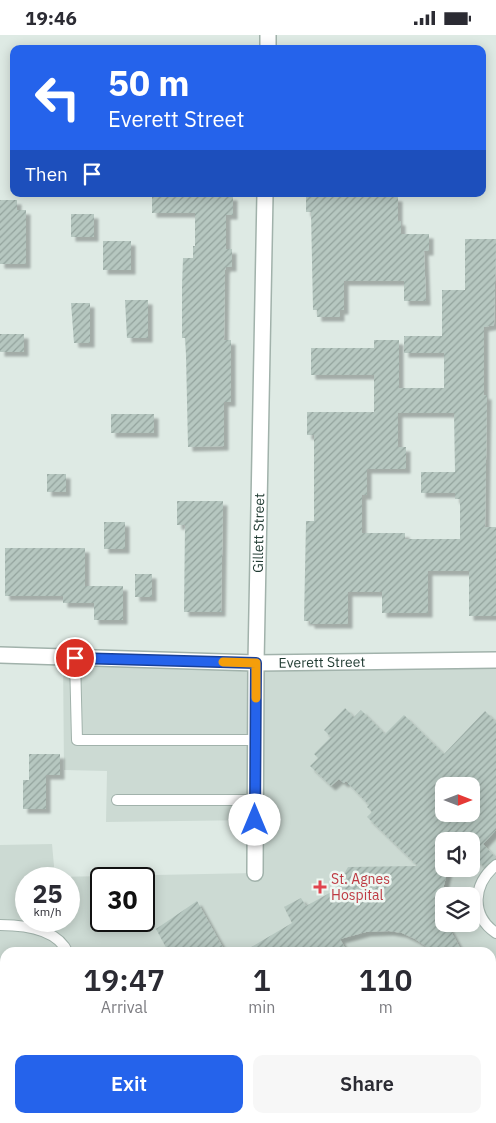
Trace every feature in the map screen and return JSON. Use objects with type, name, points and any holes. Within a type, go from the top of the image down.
[{"type":"street","name":"Gillett Street","points":[[255,873],[256,663],[265,197]]},
{"type":"street","name":"Everett Street","points":[[0,655],[256,663],[496,660]]},
{"type":"lane","points":[[75,658],[77,740],[256,740]]},
{"type":"lane","points":[[117,801],[255,801]]},
{"type":"lane","points":[[496,865],[486,873],[479,885],[476,898],[478,912],[484,923],[496,933]]},
{"type":"lane","points":[[0,925],[30,926],[49,935],[65,947]]},
{"type":"shaded area","name":"St. Agnes Hospital","points":[[63,658],[496,660],[496,947],[0,947],[0,845],[52,844],[54,867],[15,867],[15,932],[80,932],[80,876],[90,876],[90,932],[155,932],[155,875],[255,873],[255,820],[106,822],[107,771],[64,770]]},
{"type":"building","points":[[152,197],[233,197],[233,215],[226,215],[226,249],[232,249],[232,267],[226,267],[225,270],[224,340],[231,340],[231,402],[224,402],[224,446],[188,447],[186,355],[185,338],[182,338],[182,286],[183,258],[193,258],[195,213],[152,213]]},
{"type":"building","points":[[306,197],[398,197],[398,221],[401,221],[401,234],[429,234],[429,251],[424,251],[426,301],[404,301],[404,281],[344,281],[344,310],[340,310],[340,317],[317,317],[317,310],[313,310],[311,212],[306,212]]},
{"type":"building","points":[[0,200],[17,200],[17,210],[26,210],[26,264],[0,264]]},
{"type":"building","points":[[71,214],[94,214],[94,237],[71,237]]},
{"type":"building","points":[[465,239],[496,239],[494,325],[484,327],[484,395],[487,395],[485,527],[496,527],[496,616],[469,616],[469,571],[428,571],[428,613],[382,613],[382,592],[348,592],[348,624],[310,624],[310,621],[304,621],[306,521],[314,521],[314,435],[307,435],[307,412],[374,412],[374,375],[311,375],[311,348],[374,348],[374,340],[399,340],[399,388],[444,388],[444,353],[404,353],[404,336],[442,336],[442,290],[465,290]],"holes":[[[398,413],[454,413],[455,472],[421,472],[421,493],[455,493],[455,499],[460,499],[460,539],[405,539],[405,533],[362,533],[362,495],[367,495],[367,469],[406,469],[406,447],[398,447]]]},
{"type":"building","points":[[103,241],[131,241],[131,270],[103,270]]},
{"type":"building","points":[[125,300],[148,300],[148,338],[127,338]]},
{"type":"building","points":[[71,303],[90,303],[90,343],[74,343]]},
{"type":"building","points":[[0,334],[24,334],[24,352],[0,352]]},
{"type":"building","points":[[111,414],[154,414],[154,433],[111,433]]},
{"type":"building","points":[[47,474],[66,474],[66,492],[47,492]]},
{"type":"building","points":[[177,501],[223,501],[221,612],[184,612],[185,525],[177,525]]},
{"type":"building","points":[[104,522],[125,522],[125,549],[104,549]]},
{"type":"building","points":[[5,548],[85,548],[85,586],[123,586],[123,620],[94,620],[94,603],[63,603],[63,596],[5,596]]},
{"type":"building","points":[[135,574],[152,574],[152,597],[135,597]]},
{"type":"building","points":[[345,708],[354,717],[361,710],[385,734],[404,715],[444,754],[485,711],[496,722],[496,830],[483,844],[496,858],[484,867],[480,863],[480,832],[435,832],[435,877],[446,877],[444,887],[435,887],[435,932],[451,932],[460,947],[427,947],[402,933],[389,931],[366,932],[340,939],[345,947],[251,947],[292,923],[284,907],[301,898],[306,906],[335,890],[348,867],[418,866],[367,817],[372,812],[367,807],[369,805],[346,781],[344,783],[339,779],[331,786],[310,766],[318,758],[314,754],[331,737],[324,730]]},
{"type":"building","points":[[29,754],[60,754],[60,775],[46,775],[46,809],[23,809],[23,780],[29,780]]},
{"type":"building","points":[[197,901],[223,947],[166,947],[156,929]]},
{"type":"slow traffic","points":[[223,662],[256,663],[256,698]]},
{"type":"place","name":"St. Agnes Hospital","points":[[320,887]]},
{"type":"route","points":[[75,658],[256,663],[255,820]]}]
